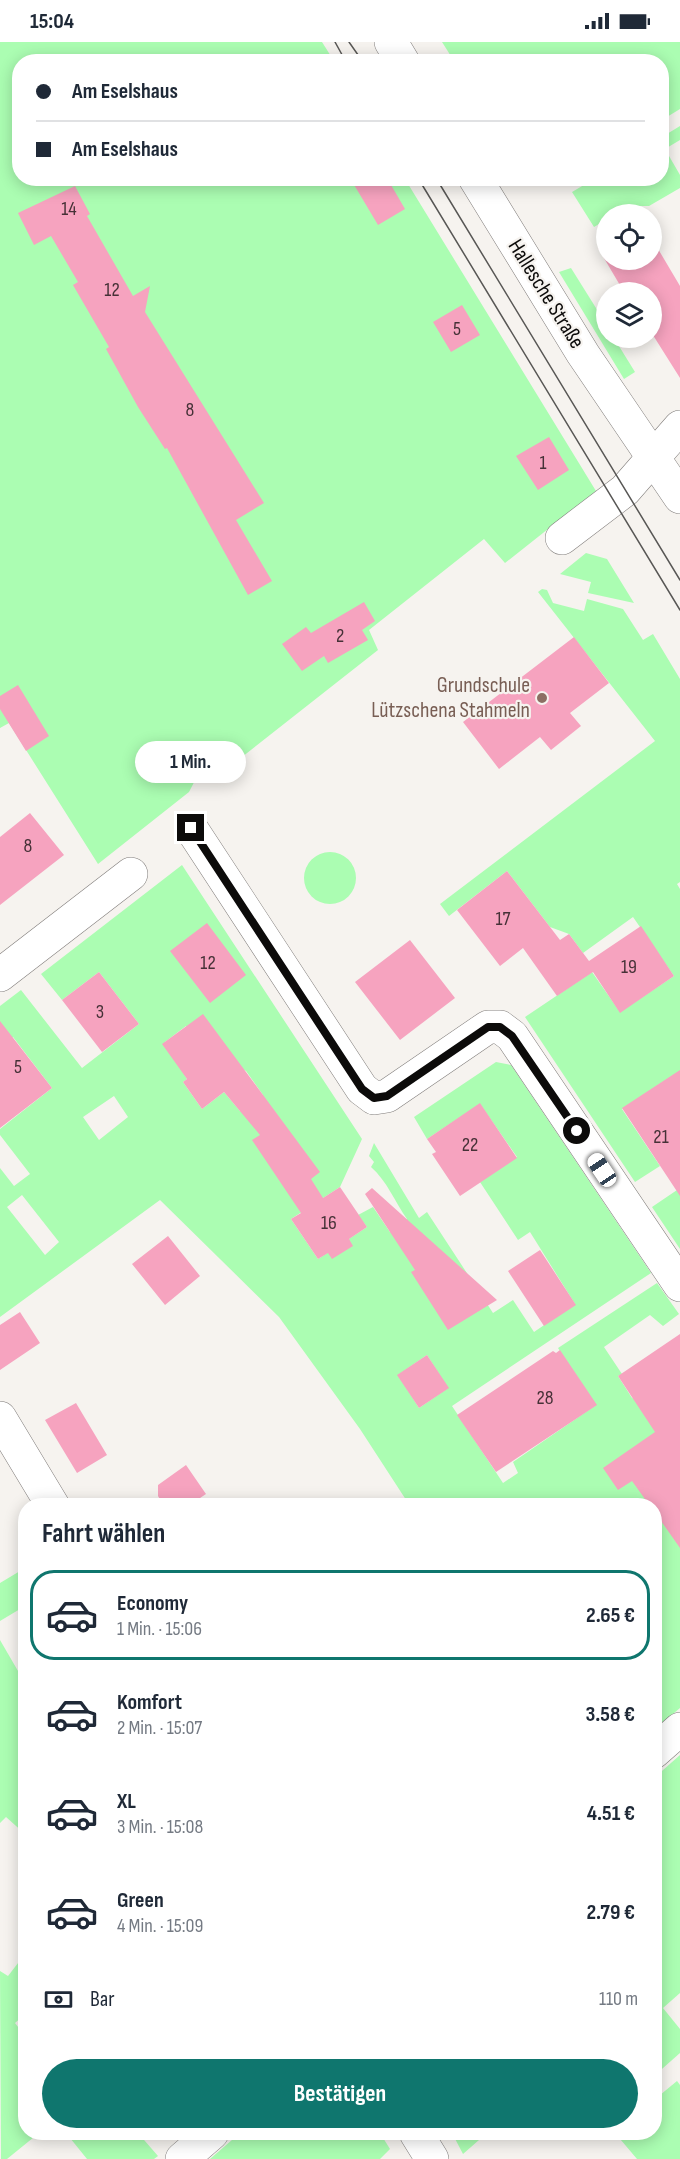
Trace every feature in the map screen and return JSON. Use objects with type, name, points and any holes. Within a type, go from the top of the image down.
[{"type":"street","name":"Hallesche Straße","points":[[480,186],[583,354],[680,497]]},
{"type":"street","points":[[562,538],[625,490],[680,427]]},
{"type":"street","points":[[191,828],[362,1089],[374,1098],[387,1096],[488,1027],[500,1027],[512,1036],[680,1285]]},
{"type":"street","points":[[0,975],[131,874]]},
{"type":"street","points":[[0,1418],[47,1498]]},
{"type":"street","points":[[662,1745],[680,1729]]},
{"type":"street","points":[[182,2159],[204,2140]]},
{"type":"street","points":[[420,2140],[432,2159]]},
{"type":"green space","points":[[0,42],[322,42],[330,54],[12,54],[12,186],[409,186],[596,491],[505,563],[484,539],[369,630],[378,650],[242,757],[231,743],[203,765],[189,792],[98,864],[9,723],[0,728]]},
{"type":"green space","points":[[442,42],[680,42],[680,109],[669,116],[669,54],[450,54]]},
{"type":"green space","points":[[680,126],[680,140],[669,147],[669,133]]},
{"type":"green space","points":[[669,156],[680,175],[680,188],[652,204],[596,204],[596,226],[594,227],[572,192],[582,186],[669,186]]},
{"type":"green space","points":[[571,268],[596,308],[596,333],[559,272]]},
{"type":"green space","points":[[605,348],[620,348],[635,372],[624,379]]},
{"type":"green space","points":[[586,553],[607,559],[634,603],[588,593],[591,582],[560,574]]},
{"type":"green space","points":[[542,589],[547,590],[553,603],[584,611],[587,599],[623,609],[643,640],[653,634],[680,679],[680,882],[677,884],[680,889],[680,1084],[673,1075],[622,1109],[660,1166],[635,1182],[525,1017],[592,972],[620,1012],[674,976],[633,917],[583,953],[569,934],[550,927],[507,871],[449,916],[440,904],[655,741],[538,592]]},
{"type":"green space","points":[[325,852],[335,852],[345,856],[352,863],[356,878],[352,893],[345,900],[335,904],[325,904],[315,900],[308,893],[304,883],[304,873],[308,863],[315,856]]},
{"type":"green space","points":[[182,865],[362,1139],[340,1187],[291,1219],[318,1259],[367,1227],[358,1215],[373,1207],[390,1232],[407,1219],[386,1185],[371,1167],[374,1162],[369,1156],[374,1143],[419,1218],[427,1212],[493,1313],[513,1300],[534,1332],[575,1304],[530,1232],[518,1240],[480,1182],[517,1157],[480,1104],[427,1139],[414,1117],[496,1062],[511,1065],[651,1273],[452,1406],[503,1483],[518,1473],[513,1462],[596,1405],[558,1348],[657,1283],[679,1314],[663,1326],[650,1315],[604,1347],[622,1374],[618,1376],[632,1398],[680,1412],[680,1708],[662,1723],[662,1498],[405,1498],[360,1429],[279,1317],[160,1200],[0,1317],[0,1168],[14,1186],[30,1174],[0,1135],[0,1129],[52,1088],[13,1037],[0,1047],[0,1006],[21,990],[82,1068],[139,1024],[99,972],[62,1000],[41,974]],"holes":[[[186,1026],[197,1041],[246,1071],[263,1095],[240,1111],[224,1092],[202,1109],[183,1082],[187,1079],[165,1042]],[[114,1096],[128,1117],[99,1140],[83,1117]],[[22,1195],[59,1242],[45,1255],[7,1207]],[[427,1355],[448,1388],[419,1408],[398,1375]]]},
{"type":"green space","points":[[680,1188],[680,1249],[652,1207]]},
{"type":"green space","points":[[18,1572],[18,1610],[0,1621],[0,1583]]},
{"type":"green space","points":[[0,1640],[18,1671],[18,1828],[6,1817],[0,1823]]},
{"type":"green space","points":[[680,1755],[680,1993],[663,2008],[680,2029],[680,2053],[662,2069],[662,1771]]},
{"type":"green space","points":[[18,1963],[18,2020],[15,2023],[18,2027],[18,2140],[30,2140],[7,2159],[1,2159],[0,1971],[8,1976]]},
{"type":"green space","points":[[677,2081],[680,2085],[680,2159],[637,2159],[621,2140],[662,2140],[662,2093]]},
{"type":"green space","points":[[72,2140],[144,2140],[158,2156],[154,2159],[87,2159]]},
{"type":"green space","points":[[232,2140],[384,2140],[390,2149],[380,2159],[210,2159]]},
{"type":"green space","points":[[456,2140],[479,2140],[463,2154]]},
{"type":"building","points":[[75,186],[90,214],[87,216],[133,296],[150,286],[145,312],[264,503],[236,520],[272,581],[248,595],[167,448],[165,449],[138,407],[106,349],[109,347],[73,285],[78,282],[51,236],[34,245],[18,213]]},
{"type":"building","points":[[355,186],[392,186],[405,209],[378,225]]},
{"type":"building","points":[[662,256],[680,286],[680,378],[661,348],[662,282],[618,282],[611,270],[662,270]]},
{"type":"building","points":[[462,305],[480,335],[451,352],[433,322]]},
{"type":"building","points":[[549,437],[569,470],[538,490],[516,456]]},
{"type":"building","points":[[364,602],[375,621],[362,630],[368,640],[328,663],[324,656],[302,671],[282,644],[306,627],[311,633]]},
{"type":"building","name":"Grundschule Lützschena Stahmeln","points":[[574,637],[609,683],[570,713],[581,726],[551,750],[540,737],[499,769],[463,722]]},
{"type":"building","points":[[18,685],[49,736],[26,751],[0,709],[0,696]]},
{"type":"building","points":[[30,813],[64,855],[0,905],[0,837]]},
{"type":"building","points":[[507,871],[560,940],[569,934],[589,961],[641,926],[674,976],[620,1013],[593,972],[557,996],[523,948],[500,966],[457,910]]},
{"type":"building","points":[[207,923],[246,975],[210,1003],[170,951]]},
{"type":"building","points":[[410,940],[455,998],[400,1040],[355,982]]},
{"type":"building","points":[[99,972],[139,1024],[102,1052],[62,1000]]},
{"type":"building","points":[[203,1014],[320,1172],[311,1179],[323,1198],[340,1187],[367,1227],[349,1239],[353,1246],[332,1259],[328,1253],[318,1259],[291,1219],[301,1213],[252,1140],[260,1135],[224,1092],[202,1109],[183,1082],[187,1079],[162,1044]]},
{"type":"building","points":[[0,1021],[52,1088],[0,1128]]},
{"type":"building","points":[[680,1070],[680,1196],[622,1108]]},
{"type":"building","points":[[480,1103],[517,1158],[460,1196],[432,1154],[436,1152],[427,1139]]},
{"type":"building","points":[[372,1188],[497,1300],[448,1330],[411,1272],[415,1270],[365,1194]]},
{"type":"building","points":[[168,1236],[200,1276],[165,1305],[132,1264]]},
{"type":"building","points":[[540,1250],[576,1305],[544,1326],[508,1271]]},
{"type":"building","points":[[20,1312],[40,1343],[0,1370],[0,1325]]},
{"type":"building","points":[[680,1334],[680,1548],[662,1522],[662,1498],[644,1498],[632,1481],[618,1490],[603,1468],[655,1432],[618,1376]]},
{"type":"building","points":[[560,1350],[597,1405],[496,1472],[457,1415],[553,1351],[556,1353]]},
{"type":"building","points":[[427,1355],[449,1388],[419,1408],[397,1375]]},
{"type":"building","points":[[76,1403],[107,1455],[77,1473],[45,1420]]},
{"type":"building","points":[[186,1465],[206,1494],[200,1498],[159,1498],[158,1485]]},
{"type":"tram line","points":[[335,42],[342,54]]},
{"type":"tram line","points":[[349,42],[357,54]]},
{"type":"tram line","points":[[423,186],[680,610]]},
{"type":"tram line","points":[[441,186],[680,580]]},
{"type":"place","name":"Grundschule Lützschena Stahmeln","points":[[542,698]]},
{"type":"route","points":[[191,828],[362,1089],[374,1098],[387,1096],[488,1027],[500,1027],[512,1036],[577,1131]]}]
